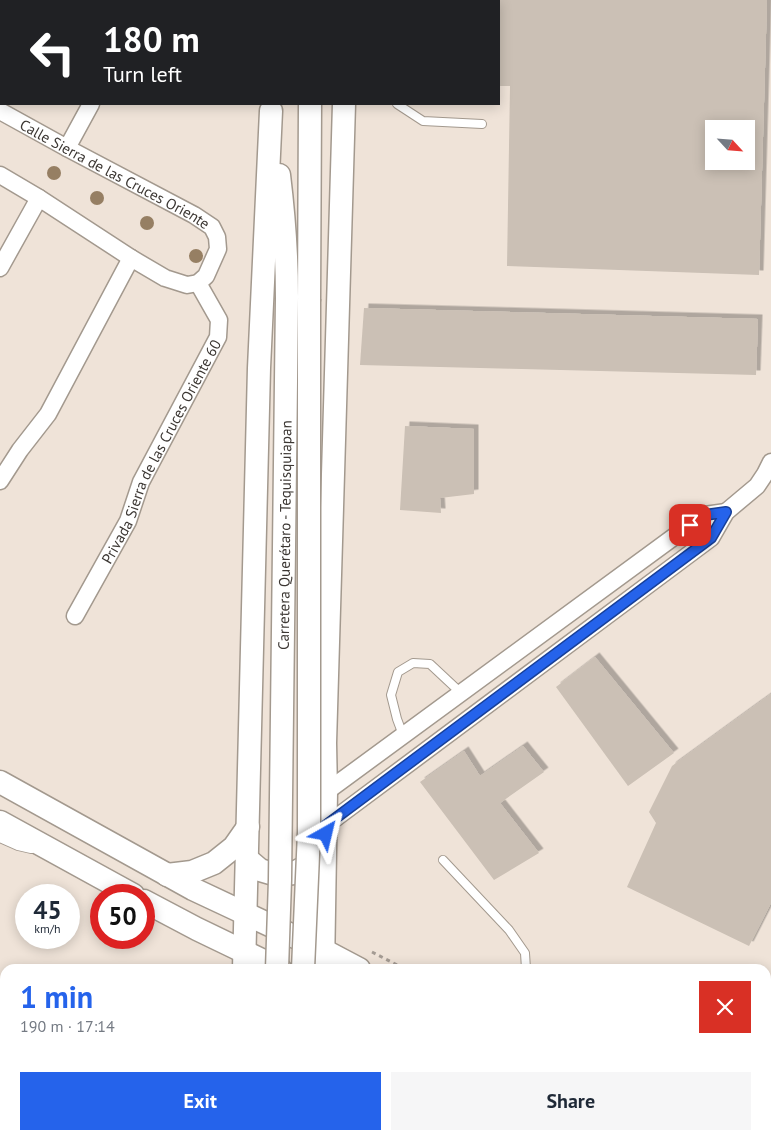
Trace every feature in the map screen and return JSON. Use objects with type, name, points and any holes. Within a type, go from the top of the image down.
[{"type":"main road","name":"Carretera Querétaro - Tequisquiapan","points":[[303,964],[309,832],[310,105]]},
{"type":"main road","points":[[323,960],[326,733],[344,105]]},
{"type":"main road","name":"Carretera Querétaro - Tequisquiapan","points":[[271,108],[284,216],[287,260],[279,964]]},
{"type":"main road","points":[[245,960],[259,368],[271,108]]},
{"type":"main road","points":[[0,782],[193,890],[246,914],[323,960],[339,964]]},
{"type":"main road","points":[[0,822],[112,884]]},
{"type":"main road","points":[[167,875],[192,872],[214,862],[234,847],[248,827]]},
{"type":"main road","points":[[246,859],[260,870],[277,875],[294,873],[309,865],[318,852],[325,830]]},
{"type":"main road","points":[[155,907],[197,929],[245,960],[260,964]]},
{"type":"street","points":[[67,148],[90,105]]},
{"type":"street","name":"Calle Sierra de las Cruces Oriente","points":[[0,111],[194,215],[212,227],[217,236],[218,249],[206,276],[198,284]]},
{"type":"street","points":[[0,175],[165,278],[187,285],[198,284]]},
{"type":"street","points":[[0,268],[39,198]]},
{"type":"street","points":[[0,481],[20,450],[48,414],[131,258]]},
{"type":"street","name":"Privada Sierra de las Cruces Oriente 60","points":[[75,616],[128,520],[141,482],[218,337],[219,320],[198,284]]},
{"type":"street","points":[[325,830],[711,538],[726,512],[757,486],[769,471]]},
{"type":"street","points":[[326,792],[690,525],[705,515],[726,512]]},
{"type":"lane","points":[[399,105],[424,120],[482,124]]},
{"type":"lane","points":[[404,735],[397,719],[391,694],[398,672],[412,663],[430,664],[460,693]]},
{"type":"lane","points":[[0,838],[18,846],[64,858]]},
{"type":"lane","points":[[443,860],[509,930],[525,953],[526,964]]},
{"type":"building","points":[[500,0],[767,0],[759,275],[507,266],[510,86],[500,86]]},
{"type":"building","points":[[364,308],[758,319],[756,375],[360,365]]},
{"type":"building","points":[[405,426],[474,429],[474,494],[440,498],[441,513],[400,510]]},
{"type":"building","points":[[595,657],[674,753],[628,786],[556,687]]},
{"type":"building","points":[[771,694],[771,903],[749,946],[627,887],[656,823],[649,812],[672,766]]},
{"type":"building","points":[[523,746],[544,772],[500,803],[539,853],[494,880],[420,782],[464,751],[480,776]]},
{"type":"route","points":[[326,834],[325,826],[711,538],[726,512],[705,515],[690,525]]}]
